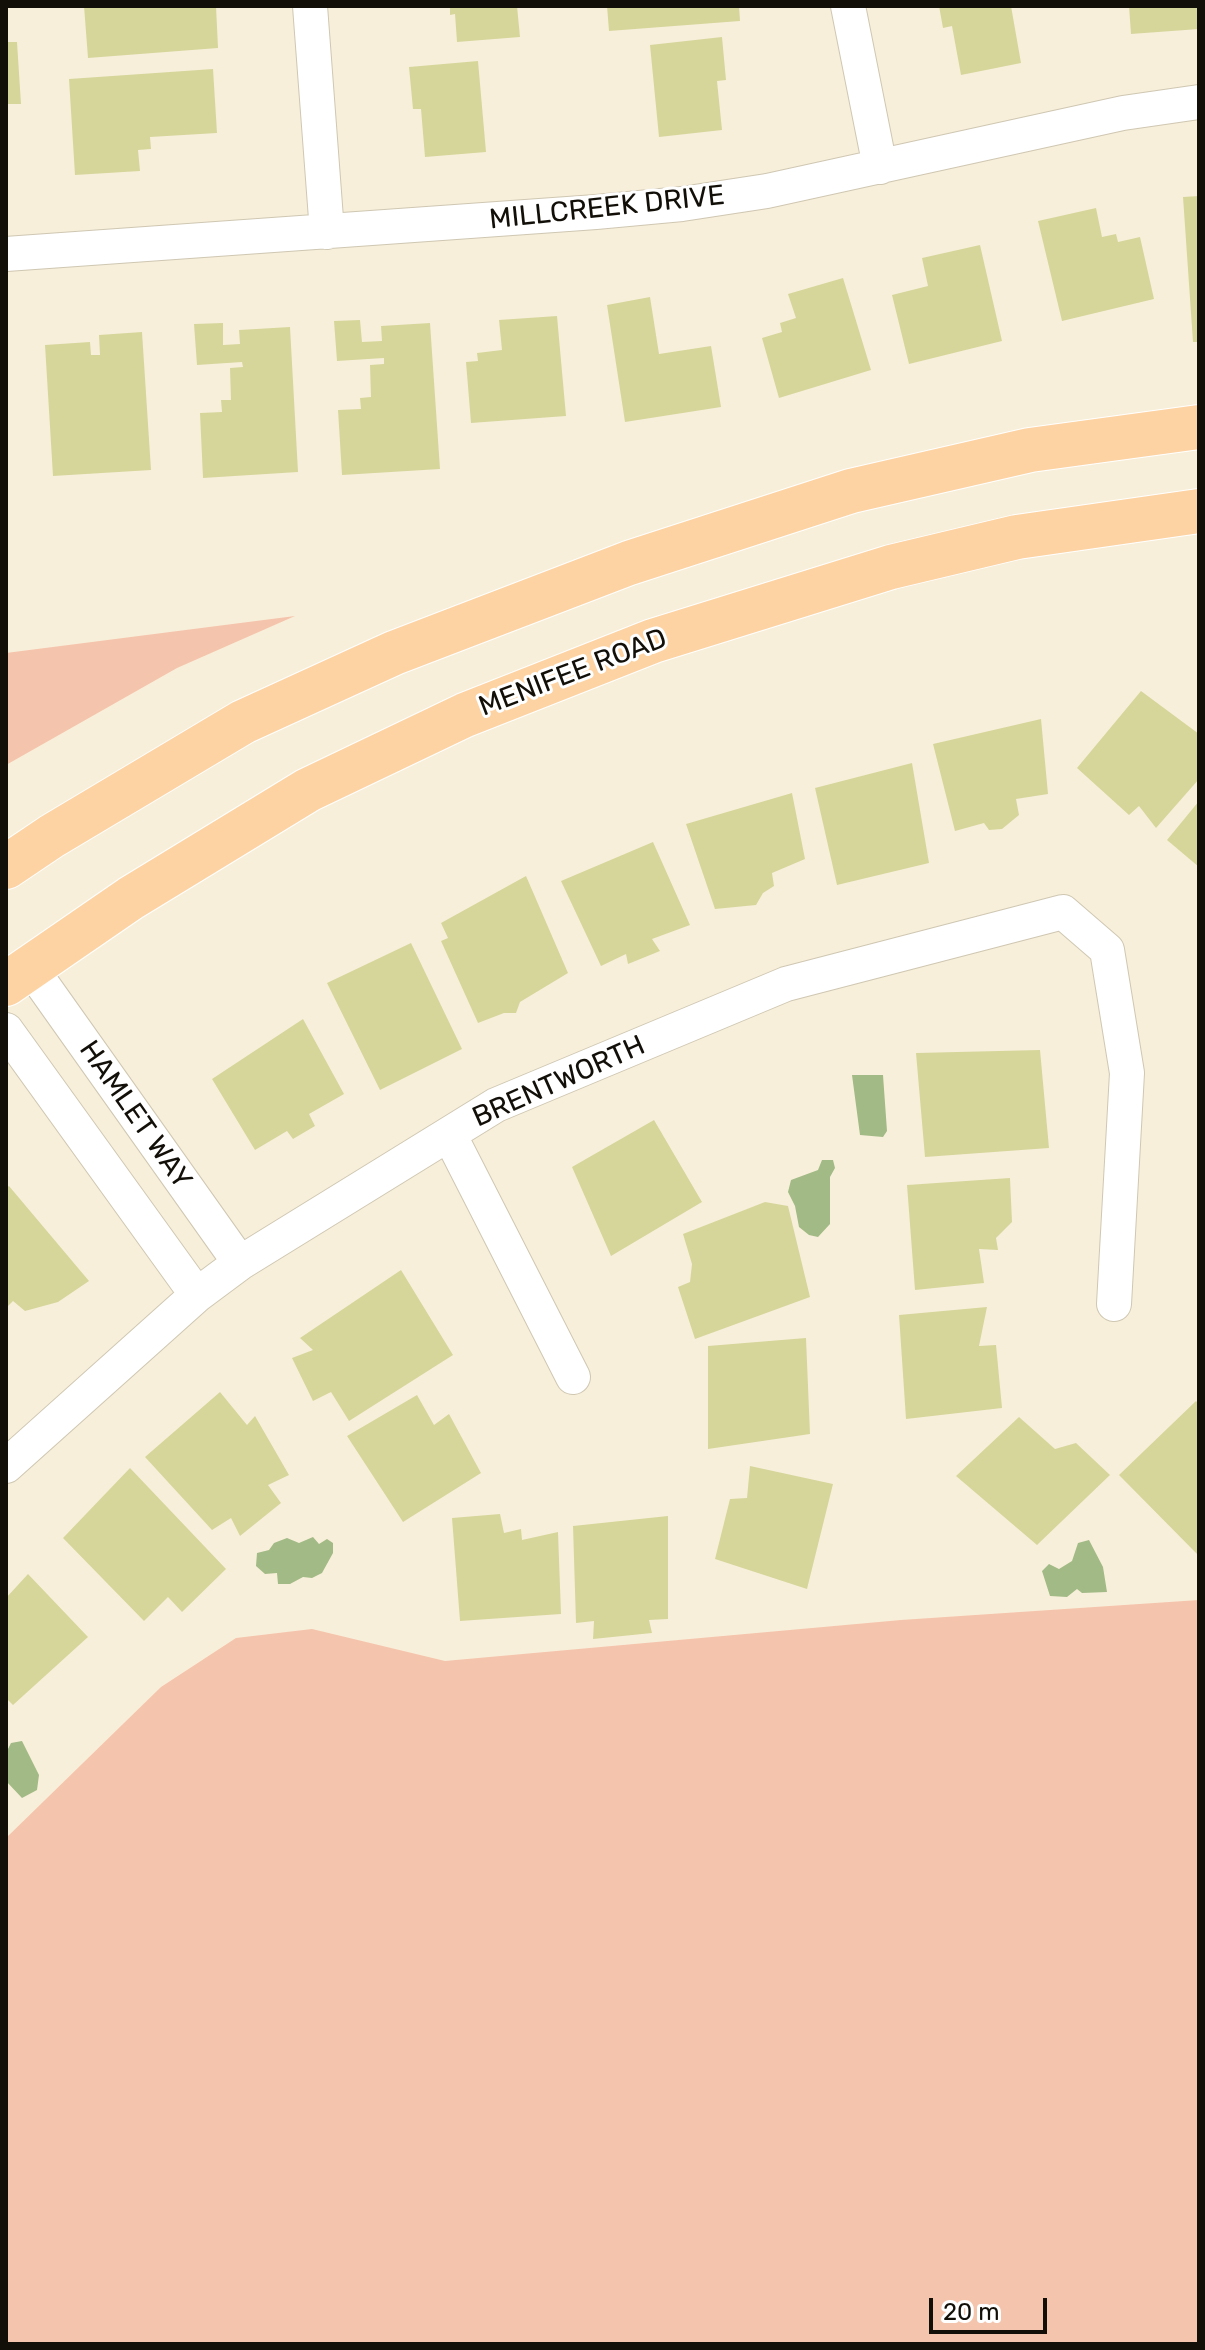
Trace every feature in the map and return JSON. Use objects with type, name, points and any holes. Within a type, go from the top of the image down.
[{"type":"main road","points":[[6,867],[52,836],[243,722],[394,653],[629,563],[851,491],[1030,450],[1199,427]]},
{"type":"main road","name":"MENIFEE ROAD","points":[[18,976],[131,898],[308,790],[465,715],[653,641],[891,567],[1017,537],[1199,511]]},
{"type":"street","points":[[310,6],[327,232]]},
{"type":"street","points":[[848,6],[880,167]]},
{"type":"street","name":"MILLCREEK DRIVE","points":[[6,254],[682,204],[767,191],[1123,113],[1199,102]]},
{"type":"street","name":"BRENTWORTH","points":[[6,1466],[197,1295],[240,1263],[496,1105],[786,984],[1063,912],[1107,950],[1127,1073],[1114,1304]]},
{"type":"street","name":"HAMLET WAY","points":[[18,976],[240,1263]]},
{"type":"street","name":"HAMLET WAY","points":[[6,1030],[197,1295]]},
{"type":"street","points":[[449,1134],[573,1377]]},
{"type":"shaded area","points":[[295,616],[177,668],[6,765],[6,653]]},
{"type":"shaded area","points":[[852,1075],[883,1075],[887,1131],[883,1137],[860,1135]]},
{"type":"shaded area","points":[[822,1160],[833,1160],[835,1168],[830,1177],[830,1224],[818,1237],[809,1235],[799,1227],[795,1206],[788,1192],[791,1180],[818,1170]]},
{"type":"shaded area","points":[[313,1537],[319,1544],[327,1539],[333,1543],[333,1553],[322,1573],[290,1584],[278,1584],[277,1573],[265,1574],[256,1566],[257,1553],[269,1550],[274,1543],[287,1538],[299,1543]]},
{"type":"shaded area","points":[[1089,1540],[1103,1567],[1107,1592],[1082,1593],[1077,1589],[1067,1597],[1050,1596],[1042,1571],[1049,1564],[1059,1569],[1072,1561],[1078,1543]]},
{"type":"shaded area","points":[[1199,1600],[1199,2344],[6,2344],[6,1838],[161,1687],[236,1638],[312,1629],[445,1661],[901,1620]]},
{"type":"shaded area","points":[[22,1741],[39,1775],[37,1790],[22,1798],[6,1781],[6,1753],[11,1743]]},
{"type":"building","points":[[84,6],[216,6],[218,48],[88,58]]},
{"type":"building","points":[[450,6],[517,6],[520,37],[457,42],[455,14],[450,15]]},
{"type":"building","points":[[607,6],[739,6],[740,21],[609,31]]},
{"type":"building","points":[[939,6],[1011,6],[1021,63],[961,75],[952,26],[943,28]]},
{"type":"building","points":[[1129,6],[1199,6],[1199,29],[1131,34]]},
{"type":"building","points":[[722,37],[726,80],[717,81],[722,130],[659,137],[650,45]]},
{"type":"building","points":[[6,42],[17,42],[21,104],[6,104]]},
{"type":"building","points":[[478,61],[486,152],[425,157],[421,109],[413,109],[409,67]]},
{"type":"building","points":[[213,69],[217,133],[150,137],[151,149],[138,150],[140,171],[75,175],[69,79]]},
{"type":"building","points":[[1199,196],[1199,342],[1193,342],[1183,197]]},
{"type":"building","points":[[1096,208],[1102,237],[1116,234],[1118,242],[1140,237],[1154,299],[1062,321],[1038,221]]},
{"type":"building","points":[[980,245],[1002,341],[909,364],[892,295],[928,286],[922,258]]},
{"type":"building","points":[[843,278],[871,370],[779,398],[762,338],[782,332],[780,323],[796,318],[788,294]]},
{"type":"building","points":[[650,297],[659,354],[711,346],[721,407],[625,422],[607,305]]},
{"type":"building","points":[[557,316],[566,416],[471,423],[466,362],[478,361],[477,353],[502,350],[499,320]]},
{"type":"building","points":[[360,320],[362,342],[382,341],[381,326],[430,323],[440,469],[342,475],[338,410],[361,409],[360,398],[371,397],[370,365],[384,364],[384,358],[337,361],[334,321]]},
{"type":"building","points":[[223,323],[223,345],[240,344],[239,330],[290,327],[298,472],[203,478],[200,413],[222,412],[221,400],[231,400],[230,368],[243,367],[242,362],[197,365],[194,324]]},
{"type":"building","points":[[142,332],[151,470],[53,476],[45,345],[90,342],[91,355],[100,355],[99,335]]},
{"type":"building","points":[[1141,691],[1199,734],[1199,779],[1156,828],[1139,806],[1129,815],[1077,768]]},
{"type":"building","points":[[1041,719],[1048,794],[1016,799],[1019,815],[1002,829],[989,830],[984,823],[955,831],[933,744]]},
{"type":"building","points":[[912,763],[929,863],[837,885],[815,788]]},
{"type":"building","points":[[792,793],[805,859],[772,873],[774,886],[763,893],[756,905],[715,909],[686,824]]},
{"type":"building","points":[[1199,801],[1199,867],[1167,840]]},
{"type":"building","points":[[653,842],[690,925],[652,939],[660,951],[628,964],[626,954],[601,966],[561,881]]},
{"type":"building","points":[[526,876],[568,973],[520,1002],[516,1013],[504,1013],[478,1023],[441,941],[448,938],[441,923]]},
{"type":"building","points":[[411,943],[462,1049],[380,1090],[327,983]]},
{"type":"building","points":[[303,1019],[344,1094],[309,1114],[315,1126],[293,1139],[287,1131],[255,1150],[212,1079]]},
{"type":"building","points":[[1040,1050],[1049,1148],[925,1157],[916,1053]]},
{"type":"building","points":[[654,1120],[702,1202],[611,1256],[572,1167]]},
{"type":"building","points":[[1010,1178],[1012,1222],[996,1238],[998,1250],[979,1249],[984,1283],[915,1290],[907,1185]]},
{"type":"building","points":[[9,1186],[89,1281],[58,1302],[25,1311],[13,1301],[6,1308],[6,1188]]},
{"type":"building","points":[[765,1202],[788,1206],[810,1297],[695,1339],[678,1287],[690,1282],[692,1264],[683,1234]]},
{"type":"building","points":[[401,1270],[453,1355],[349,1421],[331,1392],[313,1401],[292,1358],[313,1350],[300,1338]]},
{"type":"building","points":[[987,1307],[979,1346],[996,1345],[1002,1408],[906,1419],[899,1315]]},
{"type":"building","points":[[806,1338],[810,1434],[708,1449],[708,1346]]},
{"type":"building","points":[[220,1392],[247,1425],[255,1416],[289,1475],[268,1485],[281,1503],[240,1536],[231,1518],[212,1530],[145,1457]]},
{"type":"building","points":[[417,1395],[434,1425],[449,1414],[481,1473],[403,1522],[347,1436]]},
{"type":"building","points":[[1196,1401],[1199,1404],[1199,1556],[1119,1475]]},
{"type":"building","points":[[1019,1417],[1055,1449],[1076,1443],[1110,1475],[1037,1545],[956,1476]]},
{"type":"building","points":[[750,1466],[833,1484],[807,1589],[715,1559],[730,1499],[747,1498]]},
{"type":"building","points":[[130,1468],[226,1569],[182,1612],[168,1597],[144,1621],[63,1538]]},
{"type":"building","points":[[500,1514],[504,1533],[521,1529],[522,1540],[558,1532],[561,1614],[460,1621],[452,1518]]},
{"type":"building","points":[[668,1516],[668,1619],[649,1620],[652,1633],[593,1639],[594,1621],[576,1623],[573,1526]]},
{"type":"building","points":[[28,1574],[88,1637],[13,1705],[6,1698],[6,1598]]}]
